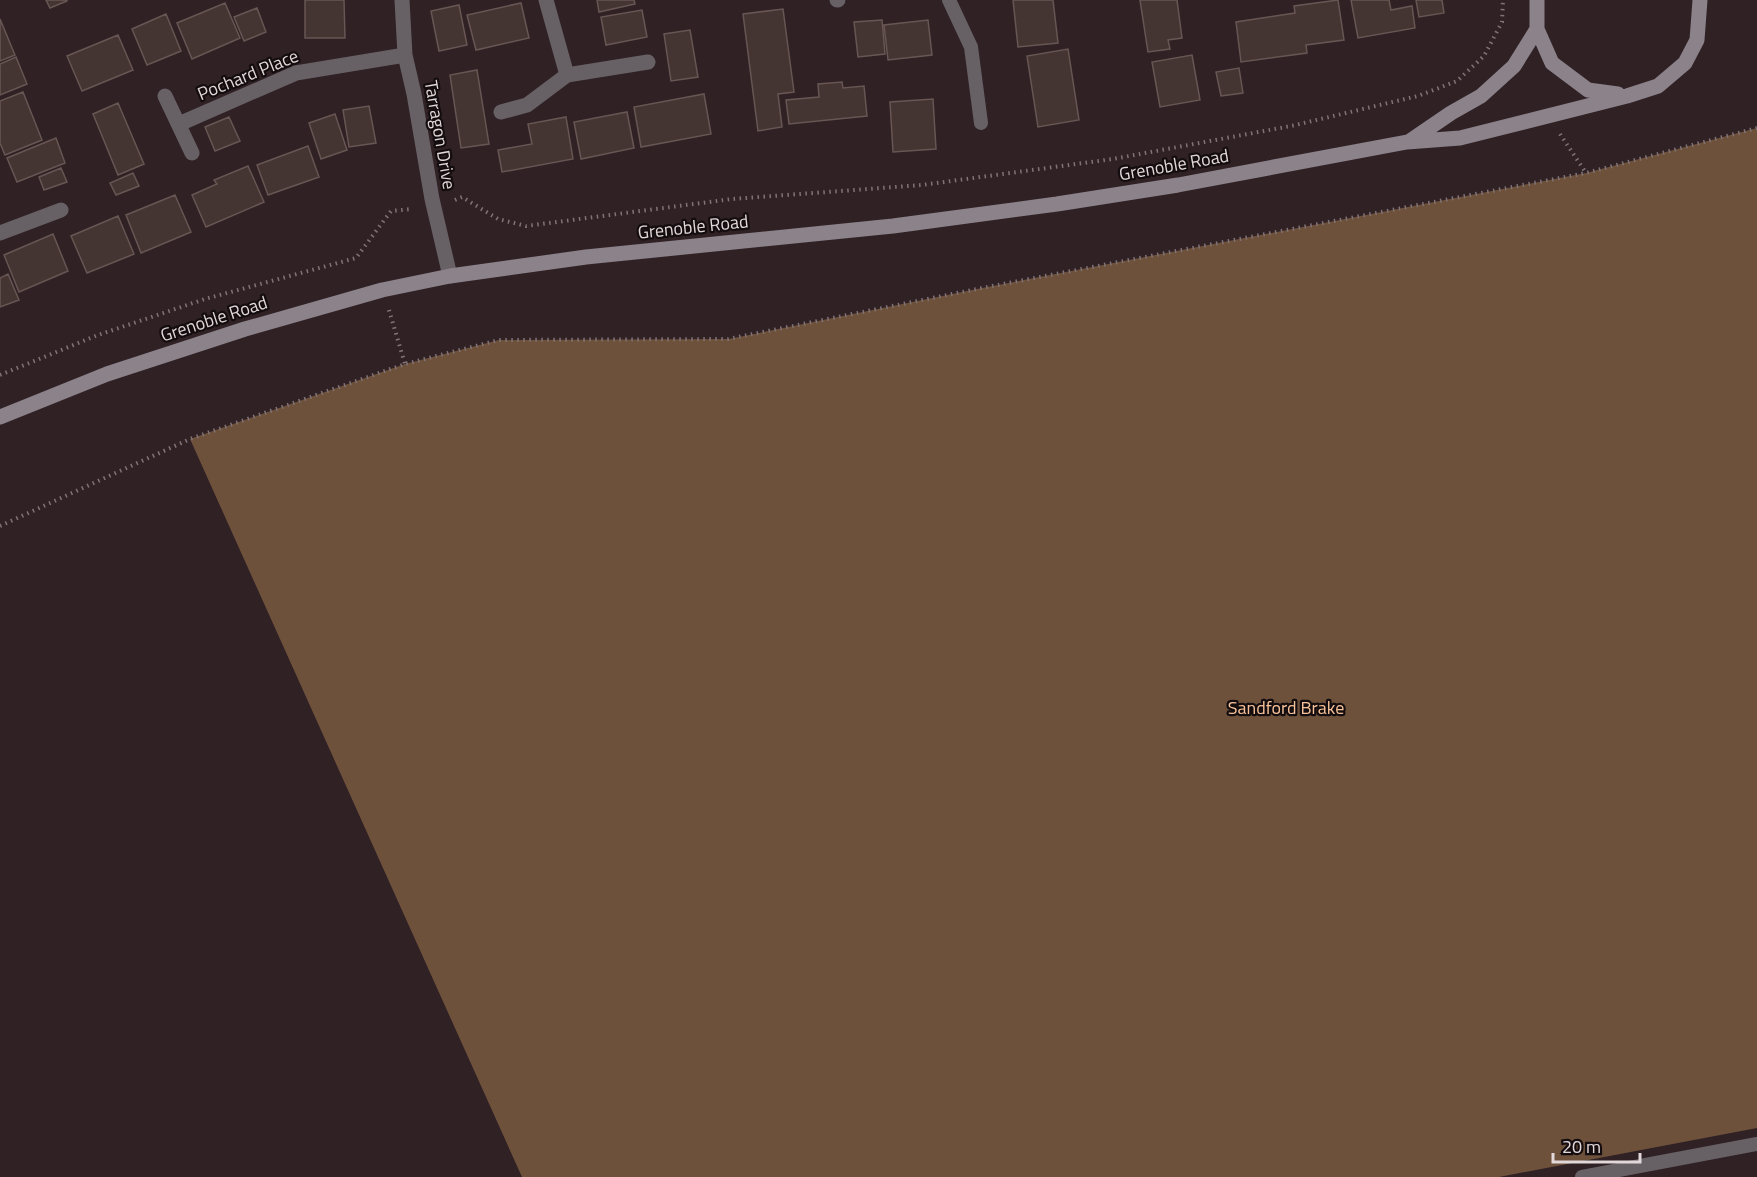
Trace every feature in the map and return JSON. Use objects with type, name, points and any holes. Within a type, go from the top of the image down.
[{"type":"street","name":"Tarragon Drive","points":[[402,0],[405,55],[434,207],[450,276]]},
{"type":"street","points":[[546,0],[567,75]]},
{"type":"street","points":[[1537,0],[1537,29],[1552,63],[1588,90],[1627,96]]},
{"type":"street","name":"Grenoble Road","points":[[0,417],[128,367],[245,328],[382,290],[450,276],[586,257],[892,226],[1057,204],[1178,185],[1407,142],[1460,138],[1658,86],[1685,63],[1697,40],[1700,0]]},
{"type":"street","name":"Grenoble Road","points":[[1407,142],[1481,96],[1515,66],[1537,29]]},
{"type":"street","name":"Pochard Place","points":[[179,124],[296,73],[405,55]]},
{"type":"street","points":[[501,112],[527,105],[567,75],[648,62]]},
{"type":"street","points":[[165,96],[192,153]]},
{"type":"street","points":[[0,233],[61,210]]},
{"type":"lane","points":[[949,0],[971,47],[981,123]]},
{"type":"lane","points":[[1582,1177],[1757,1144]]},
{"type":"path","points":[[0,375],[98,335],[194,303],[356,258],[391,211],[434,207],[462,197],[498,219],[526,226],[732,199],[922,185],[1113,159],[1291,126],[1418,96],[1457,81],[1484,56],[1502,22],[1503,0]]},
{"type":"path","points":[[1547,116],[1586,173]]},
{"type":"path","points":[[0,526],[190,440],[405,364],[499,340],[728,339],[1586,173],[1757,128]]},
{"type":"path","points":[[382,290],[405,364]]},
{"type":"green space","name":"Sandford Brake","points":[[1757,128],[1757,1128],[1499,1177],[522,1177],[190,439],[405,364],[499,340],[729,339],[982,288],[1586,173]]},
{"type":"building","points":[[46,0],[67,0],[67,1],[50,8]]},
{"type":"building","points":[[305,0],[344,0],[345,38],[305,38]]},
{"type":"building","points":[[597,0],[634,0],[635,4],[599,12]]},
{"type":"building","points":[[1013,0],[1053,0],[1058,43],[1018,47]]},
{"type":"building","points":[[1140,0],[1177,0],[1182,38],[1168,40],[1170,49],[1148,52]]},
{"type":"building","points":[[1338,0],[1344,40],[1306,45],[1307,53],[1241,62],[1236,22],[1295,13],[1294,6]]},
{"type":"building","points":[[1351,0],[1389,0],[1391,10],[1412,6],[1415,28],[1358,38]]},
{"type":"building","points":[[1416,0],[1442,0],[1444,13],[1419,17]]},
{"type":"building","points":[[225,3],[240,38],[192,59],[177,23]]},
{"type":"building","points":[[521,3],[529,38],[476,50],[467,15]]},
{"type":"building","points":[[459,5],[467,45],[439,51],[431,11]]},
{"type":"building","points":[[257,8],[266,32],[244,41],[234,17]]},
{"type":"building","points":[[783,9],[794,92],[778,94],[782,127],[758,131],[743,14]]},
{"type":"building","points":[[642,10],[647,37],[606,45],[601,17]]},
{"type":"building","points":[[166,14],[181,51],[147,65],[132,29]]},
{"type":"building","points":[[0,19],[15,55],[0,61]]},
{"type":"building","points":[[882,20],[885,54],[858,57],[854,22]]},
{"type":"building","points":[[928,20],[932,55],[888,60],[884,25]]},
{"type":"building","points":[[690,30],[698,77],[671,81],[664,34]]},
{"type":"building","points":[[118,35],[133,70],[82,91],[67,56]]},
{"type":"building","points":[[1068,49],[1079,120],[1038,127],[1027,56]]},
{"type":"building","points":[[1192,55],[1200,100],[1160,107],[1152,62]]},
{"type":"building","points":[[16,57],[27,84],[0,95],[0,64]]},
{"type":"building","points":[[1239,68],[1243,93],[1221,96],[1216,72]]},
{"type":"building","points":[[477,70],[489,144],[461,148],[450,75]]},
{"type":"building","points":[[842,82],[843,88],[864,86],[867,116],[789,124],[786,100],[819,97],[818,84]]},
{"type":"building","points":[[23,92],[42,140],[5,155],[0,143],[0,101]]},
{"type":"building","points":[[704,94],[711,134],[641,147],[634,107]]},
{"type":"building","points":[[933,99],[936,149],[893,152],[890,102]]},
{"type":"building","points":[[118,103],[144,164],[118,175],[93,114]]},
{"type":"building","points":[[369,106],[376,143],[349,147],[343,110]]},
{"type":"building","points":[[627,112],[634,148],[581,159],[574,122]]},
{"type":"building","points":[[335,114],[347,150],[321,159],[309,123]]},
{"type":"building","points":[[229,117],[240,141],[215,151],[205,127]]},
{"type":"building","points":[[566,117],[573,159],[502,172],[498,150],[532,144],[528,124]]},
{"type":"building","points":[[56,138],[65,163],[17,182],[7,158]]},
{"type":"building","points":[[308,146],[319,177],[268,195],[257,165]]},
{"type":"building","points":[[248,166],[264,202],[206,227],[192,195],[217,184],[214,180]]},
{"type":"building","points":[[61,168],[67,182],[44,190],[39,177]]},
{"type":"building","points":[[133,173],[139,186],[116,195],[110,183]]},
{"type":"building","points":[[175,195],[191,232],[141,253],[126,215]]},
{"type":"building","points":[[118,216],[134,254],[87,273],[71,236]]},
{"type":"building","points":[[53,234],[68,271],[19,292],[4,255]]},
{"type":"building","points":[[8,274],[19,300],[0,307],[0,278]]}]
